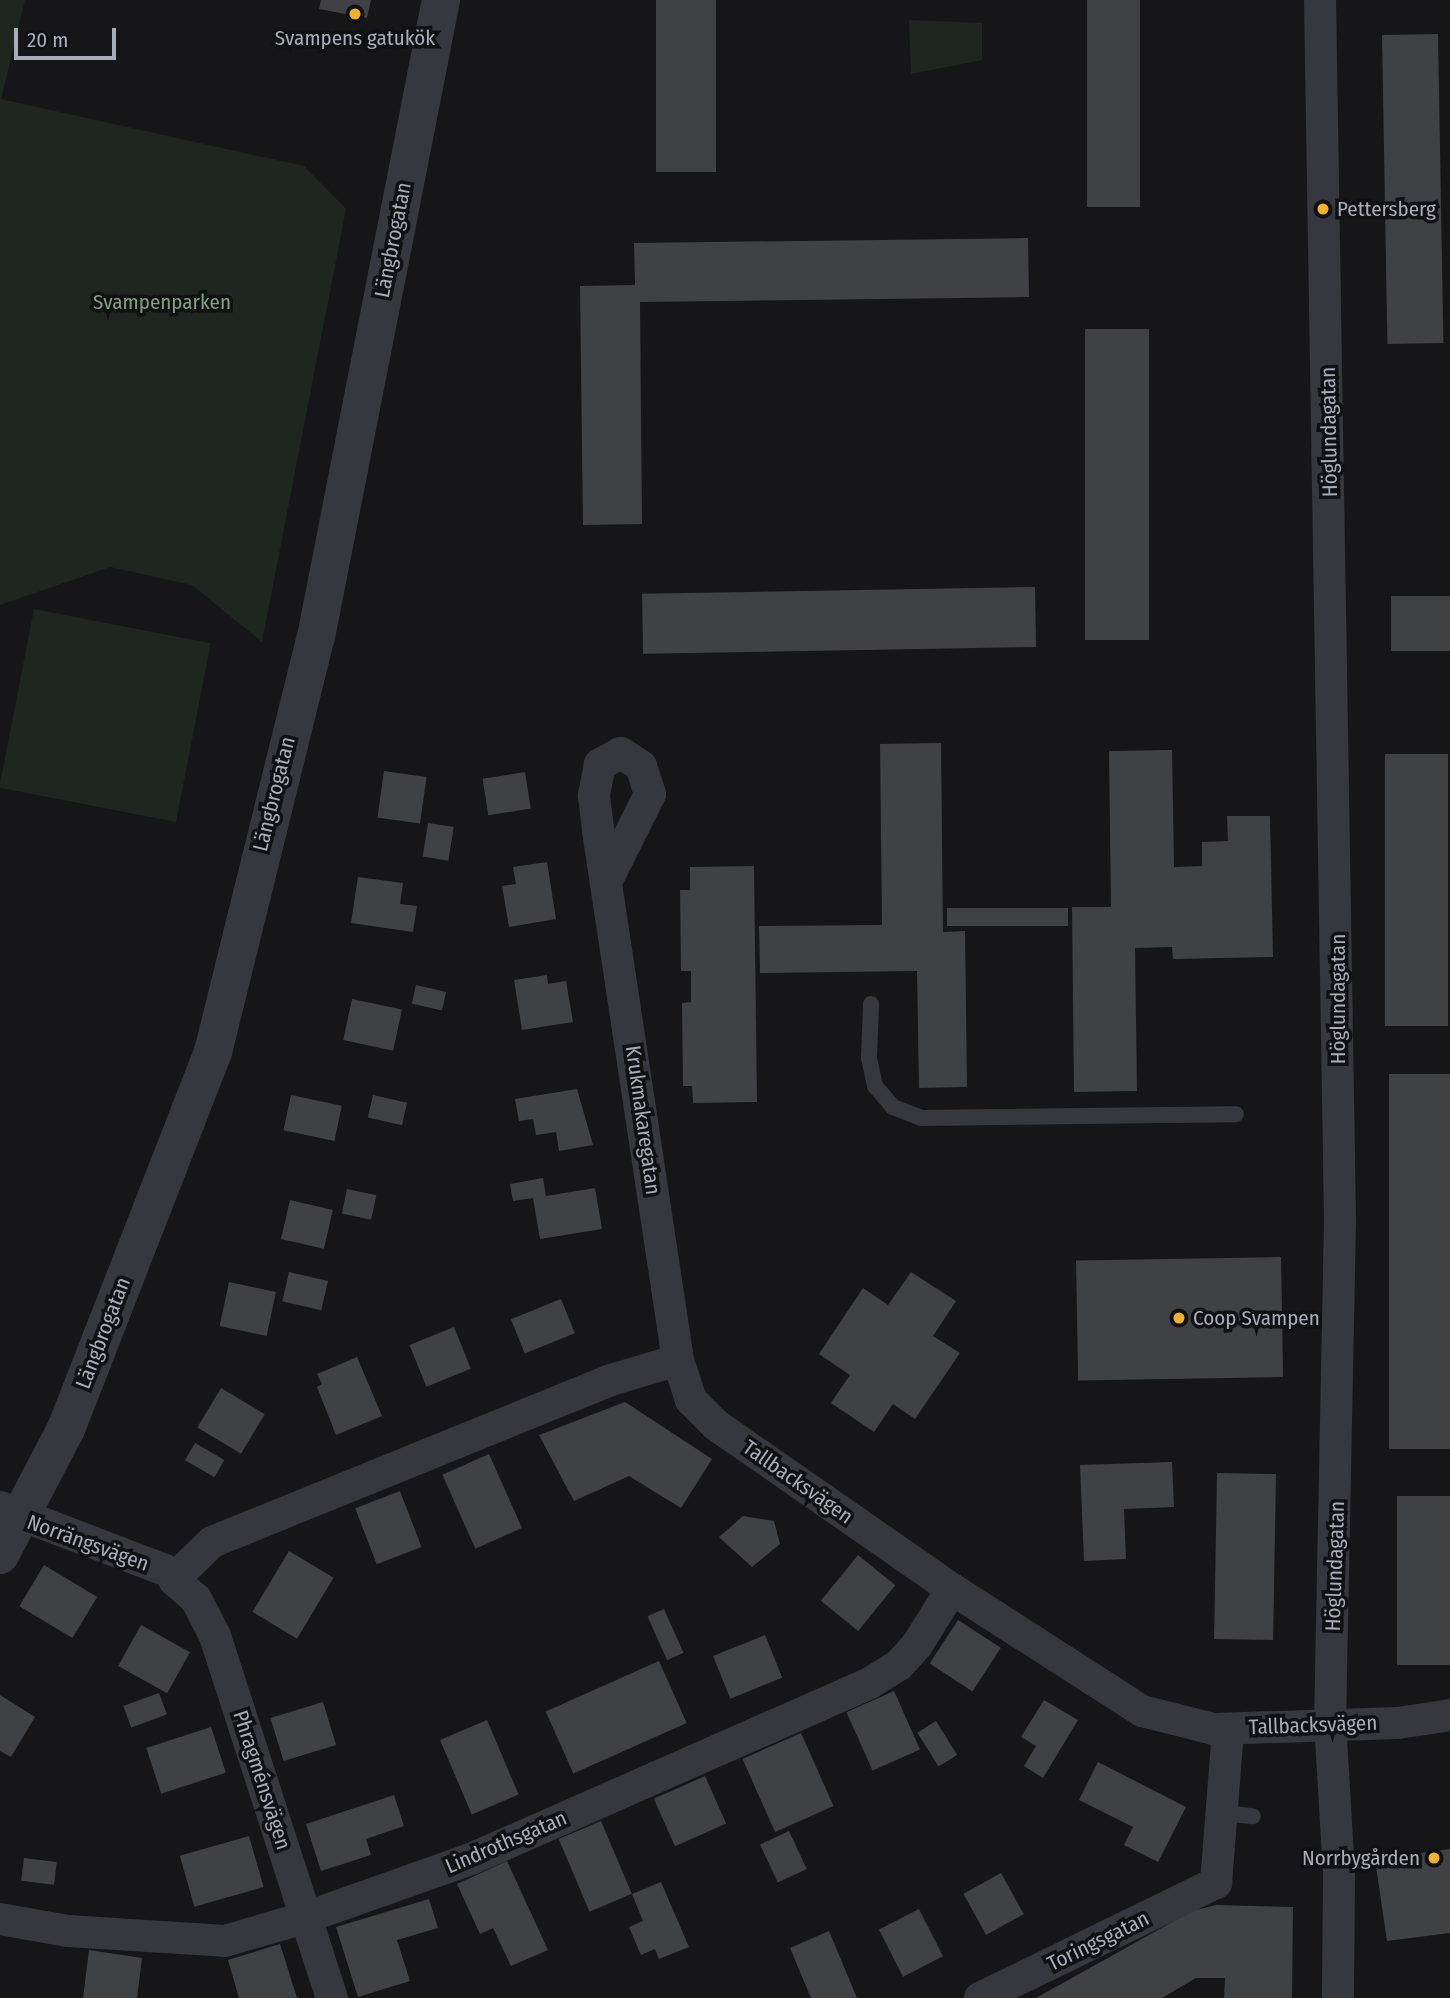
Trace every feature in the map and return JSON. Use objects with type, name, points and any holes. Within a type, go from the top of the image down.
[{"type":"street","name":"Längbrogatan","points":[[0,1555],[11,1513],[66,1429],[214,1052],[316,637],[441,0]]},
{"type":"street","name":"Höglundagatan","points":[[1320,0],[1340,1221],[1330,1723],[1338,1998]]},
{"type":"street","name":"Krukmakaregatan","points":[[607,880],[678,1360]]},
{"type":"street","name":"Tallbacksvägen","points":[[678,1360],[691,1400],[716,1424],[952,1589],[1142,1711],[1182,1724],[1228,1729],[1330,1723],[1398,1723],[1450,1715]]},
{"type":"street","points":[[178,1575],[212,1542],[611,1380],[678,1360]]},
{"type":"street","name":"Norrängsvägen","points":[[11,1513],[178,1575]]},
{"type":"street","name":"Phragménsvägen","points":[[178,1575],[174,1580],[196,1599],[215,1636],[332,1998]]},
{"type":"street","name":"Lindrothsgatan","points":[[0,1919],[68,1931],[225,1941],[307,1917],[471,1859],[870,1683],[899,1665],[917,1644],[952,1589]]},
{"type":"street","points":[[1222,1813],[1228,1729]]},
{"type":"street","name":"Toringsgatan","points":[[980,1998],[1216,1884],[1222,1813]]},
{"type":"lane","points":[[872,1004],[869,1058],[875,1086],[893,1107],[921,1118],[1236,1114]]},
{"type":"lane","points":[[1222,1813],[1253,1816]]},
{"type":"green space","name":"Svampenparken","points":[[0,0],[25,0],[1,99],[304,166],[346,209],[262,642],[192,585],[110,567],[0,605]]},
{"type":"green space","points":[[909,20],[982,23],[982,60],[911,74]]},
{"type":"green space","points":[[34,609],[211,643],[176,822],[0,788]]},
{"type":"building","name":"Svampens gatukök","points":[[321,0],[371,0],[367,18],[319,9]]},
{"type":"building","points":[[656,0],[716,0],[716,172],[656,172]]},
{"type":"building","points":[[1087,0],[1140,0],[1140,207],[1087,207]]},
{"type":"building","points":[[1438,34],[1443,343],[1387,344],[1382,35]]},
{"type":"building","points":[[1028,238],[1029,297],[640,302],[642,524],[583,525],[580,286],[635,285],[634,243]]},
{"type":"building","points":[[1085,329],[1149,329],[1149,640],[1085,640]]},
{"type":"building","points":[[1035,587],[1036,647],[643,654],[642,594]]},
{"type":"building","points":[[1391,596],[1450,596],[1450,651],[1391,651]]},
{"type":"building","points":[[941,743],[943,932],[965,931],[967,1087],[919,1088],[917,971],[760,973],[759,926],[882,925],[880,744]]},
{"type":"building","points":[[1172,750],[1174,867],[1202,866],[1202,842],[1228,841],[1227,816],[1270,816],[1273,957],[1173,959],[1172,947],[1135,948],[1137,1091],[1074,1092],[1072,907],[1111,907],[1109,751]]},
{"type":"building","points":[[1385,754],[1448,754],[1448,1026],[1385,1026]]},
{"type":"building","points":[[384,771],[427,777],[420,824],[377,818]]},
{"type":"building","points":[[525,772],[531,809],[488,815],[483,779]]},
{"type":"building","points":[[428,823],[454,827],[448,861],[423,857]]},
{"type":"building","points":[[547,862],[556,919],[509,927],[502,886],[516,884],[513,867]]},
{"type":"building","points":[[754,866],[757,1102],[693,1103],[692,1086],[683,1086],[682,1003],[691,1002],[691,971],[681,971],[680,890],[690,890],[690,867]]},
{"type":"building","points":[[358,877],[403,883],[400,904],[417,906],[413,932],[351,923]]},
{"type":"building","points":[[947,908],[1068,908],[1068,926],[947,926]]},
{"type":"building","points":[[547,975],[548,984],[566,981],[573,1022],[522,1030],[514,980]]},
{"type":"building","points":[[416,985],[446,992],[442,1010],[412,1004]]},
{"type":"building","points":[[352,999],[402,1010],[393,1051],[343,1040]]},
{"type":"building","points":[[1389,1074],[1450,1074],[1450,1449],[1389,1449]]},
{"type":"building","points":[[577,1089],[593,1145],[559,1151],[556,1132],[536,1135],[533,1119],[519,1121],[515,1099]]},
{"type":"building","points":[[291,1095],[342,1106],[334,1141],[284,1130]]},
{"type":"building","points":[[373,1095],[407,1103],[402,1125],[368,1117]]},
{"type":"building","points":[[543,1178],[546,1196],[595,1188],[602,1229],[540,1239],[533,1198],[513,1201],[510,1184]]},
{"type":"building","points":[[347,1189],[376,1195],[371,1220],[342,1213]]},
{"type":"building","points":[[290,1200],[333,1210],[324,1249],[281,1239]]},
{"type":"building","name":"Coop Svampen","points":[[1281,1257],[1283,1377],[1078,1381],[1076,1261]]},
{"type":"building","points":[[289,1272],[328,1281],[321,1310],[282,1301]]},
{"type":"building","points":[[911,1272],[956,1301],[933,1336],[960,1353],[915,1419],[893,1404],[874,1432],[831,1403],[850,1375],[819,1354],[863,1288],[888,1305]]},
{"type":"building","points":[[229,1282],[276,1292],[267,1336],[220,1326]]},
{"type":"building","points":[[561,1299],[575,1333],[525,1354],[511,1319]]},
{"type":"building","points":[[454,1327],[471,1369],[426,1387],[409,1345]]},
{"type":"building","points":[[357,1357],[382,1416],[336,1435],[317,1387],[322,1384],[317,1374]]},
{"type":"building","points":[[221,1388],[265,1414],[241,1454],[197,1427]]},
{"type":"building","points":[[625,1402],[712,1459],[681,1508],[629,1476],[574,1501],[539,1435]]},
{"type":"building","points":[[195,1443],[224,1460],[214,1477],[185,1460]]},
{"type":"building","points":[[489,1454],[522,1528],[475,1549],[442,1475]]},
{"type":"building","points":[[1172,1462],[1174,1507],[1124,1509],[1126,1559],[1084,1561],[1080,1465]]},
{"type":"building","points":[[1217,1473],[1276,1474],[1273,1640],[1214,1639]]},
{"type":"building","points":[[400,1491],[422,1547],[377,1564],[355,1508]]},
{"type":"building","points":[[1397,1496],[1450,1496],[1450,1665],[1397,1665]]},
{"type":"building","points":[[743,1516],[774,1521],[780,1544],[752,1567],[719,1537]]},
{"type":"building","points":[[289,1551],[334,1578],[297,1639],[252,1612]]},
{"type":"building","points":[[858,1555],[895,1585],[858,1631],[821,1601]]},
{"type":"building","points":[[44,1565],[97,1597],[72,1638],[19,1606]]},
{"type":"building","points":[[664,1609],[684,1653],[667,1660],[648,1616]]},
{"type":"building","points":[[958,1620],[1001,1648],[972,1691],[930,1664]]},
{"type":"building","points":[[141,1625],[190,1652],[167,1693],[118,1666]]},
{"type":"building","points":[[765,1635],[782,1678],[730,1699],[713,1656]]},
{"type":"building","points":[[659,1661],[687,1723],[573,1774],[546,1711]]},
{"type":"building","points":[[894,1691],[920,1749],[873,1771],[846,1712]]},
{"type":"building","points":[[159,1693],[167,1715],[131,1728],[123,1706]]},
{"type":"building","points":[[0,1695],[35,1717],[11,1757],[0,1751]]},
{"type":"building","points":[[1044,1700],[1078,1720],[1043,1778],[1024,1766],[1036,1746],[1021,1737]]},
{"type":"building","points":[[323,1702],[336,1745],[284,1761],[270,1718]]},
{"type":"building","points":[[487,1720],[519,1795],[472,1814],[440,1740]]},
{"type":"building","points":[[936,1721],[957,1755],[939,1767],[917,1733]]},
{"type":"building","points":[[211,1727],[226,1773],[161,1794],[146,1748]]},
{"type":"building","points":[[801,1733],[834,1806],[775,1832],[743,1759]]},
{"type":"building","points":[[1098,1762],[1186,1807],[1158,1862],[1124,1845],[1133,1827],[1079,1800]]},
{"type":"building","points":[[705,1776],[726,1824],[675,1846],[654,1799]]},
{"type":"building","points":[[394,1795],[404,1826],[366,1839],[371,1855],[321,1871],[306,1824]]},
{"type":"building","points":[[601,1821],[632,1894],[590,1912],[559,1839]]},
{"type":"building","points":[[789,1831],[807,1869],[778,1883],[760,1845]]},
{"type":"building","points":[[249,1836],[264,1887],[194,1907],[180,1856]]},
{"type":"building","points":[[1450,1849],[1450,1933],[1387,1941],[1375,1859]]},
{"type":"building","points":[[24,1858],[57,1862],[54,1885],[21,1881]]},
{"type":"building","points":[[507,1861],[548,1950],[511,1966],[493,1928],[480,1934],[457,1884]]},
{"type":"building","points":[[1001,1873],[1024,1914],[986,1935],[963,1894]]},
{"type":"building","points":[[661,1882],[689,1947],[659,1959],[655,1949],[641,1955],[629,1927],[643,1921],[632,1894]]},
{"type":"building","points":[[429,1899],[438,1928],[397,1940],[410,1981],[358,1997],[336,1927]]},
{"type":"building","points":[[1216,1905],[1293,1907],[1292,1998],[1224,1998],[1225,1978],[1196,1978],[1162,1998],[1036,1998],[1192,1911]]},
{"type":"building","points":[[919,1909],[943,1956],[903,1977],[879,1929]]},
{"type":"building","points":[[829,1931],[857,1998],[811,1998],[790,1948]]},
{"type":"building","points":[[280,1944],[297,1998],[239,1998],[228,1960]]},
{"type":"building","points":[[89,1950],[142,1958],[137,1998],[83,1998]]},
{"type":"place","name":"Svampens gatukök","points":[[355,14]]},
{"type":"place","name":"Pettersberg","points":[[1323,209]]},
{"type":"place","name":"Coop Svampen","points":[[1179,1318]]},
{"type":"place","name":"Norrbygården","points":[[1434,1858]]}]
